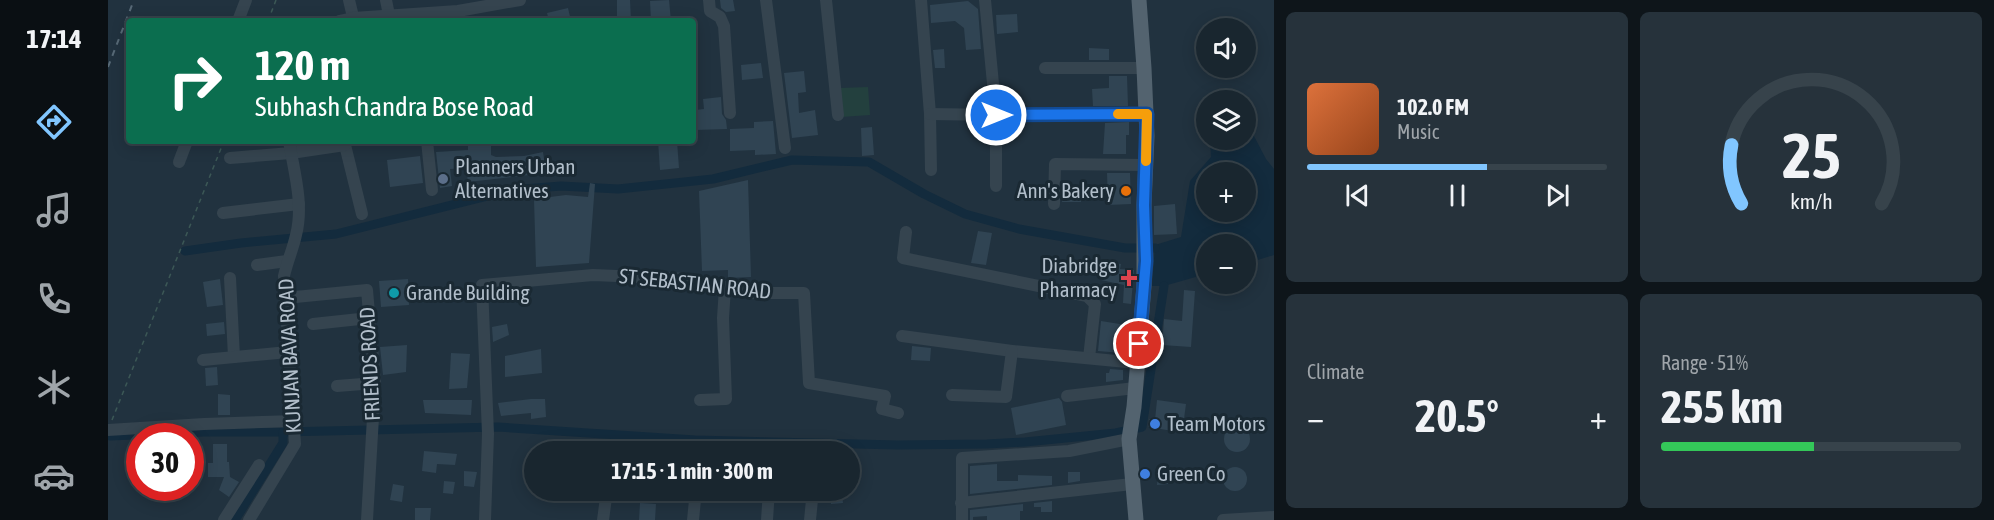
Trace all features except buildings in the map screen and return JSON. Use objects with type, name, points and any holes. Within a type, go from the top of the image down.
[{"type":"main road","points":[[1136,520],[1129,439],[1134,407],[1146,261],[1147,114],[1139,0]]},
{"type":"street","points":[[239,18],[246,0]]},
{"type":"street","points":[[349,0],[354,18]]},
{"type":"street","points":[[386,0],[389,15]]},
{"type":"street","points":[[363,18],[389,15],[409,18],[520,0]]},
{"type":"street","points":[[709,0],[710,11],[720,16],[724,26],[729,113]]},
{"type":"street","points":[[766,0],[785,148]]},
{"type":"street","points":[[826,0],[838,115]]},
{"type":"street","points":[[921,0],[930,114],[931,170]]},
{"type":"street","points":[[985,0],[996,115],[996,186]]},
{"type":"street","points":[[1045,68],[1144,68]]},
{"type":"street","points":[[930,114],[1147,114]]},
{"type":"street","points":[[178,162],[186,144]]},
{"type":"street","points":[[230,158],[290,147],[330,144]]},
{"type":"street","points":[[344,144],[362,214]]},
{"type":"street","points":[[427,144],[432,190]]},
{"type":"street","name":"KUNJAN BAVA ROAD","points":[[249,520],[295,444],[285,276],[287,261],[296,235],[299,204],[290,147]]},
{"type":"street","points":[[1054,204],[1055,164],[1146,165]]},
{"type":"street","points":[[223,213],[299,204]]},
{"type":"street","points":[[906,232],[903,258],[1087,296],[1095,304],[1089,358]]},
{"type":"street","points":[[257,265],[287,261]]},
{"type":"street","name":"ST SEBASTIAN ROAD","points":[[485,520],[488,428],[482,285],[593,275],[689,279],[753,293],[804,293],[809,383],[885,396],[882,409],[898,413]]},
{"type":"street","points":[[230,278],[234,357]]},
{"type":"street","points":[[700,400],[726,399],[723,318],[725,288]]},
{"type":"street","name":"FRIENDS ROAD","points":[[285,297],[367,290],[375,383],[367,520]]},
{"type":"street","points":[[313,324],[369,318]]},
{"type":"street","points":[[902,336],[1012,351],[1137,363]]},
{"type":"street","points":[[952,395],[1006,397],[1012,351]]},
{"type":"street","points":[[203,360],[288,352]]},
{"type":"street","points":[[337,386],[375,383]]},
{"type":"street","points":[[1067,396],[1135,388]]},
{"type":"street","points":[[110,424],[295,422]]},
{"type":"street","points":[[962,520],[962,458],[1069,451],[1129,439]]},
{"type":"street","points":[[224,520],[259,465]]},
{"type":"street","points":[[961,503],[1132,484]]},
{"type":"street","points":[[603,520],[606,501]]},
{"type":"street","points":[[693,520],[695,501]]},
{"type":"street","points":[[767,520],[769,501]]},
{"type":"street","points":[[810,520],[812,501]]},
{"type":"street","points":[[1223,520],[1271,518]]},
{"type":"path","points":[[269,18],[276,0]]},
{"type":"path","points":[[110,424],[223,144]]},
{"type":"green space","points":[[868,87],[870,115],[841,117],[840,88]]},
{"type":"water","points":[[1256,140],[1274,169],[1274,255],[1256,261],[1256,234],[1196,234],[1196,277],[1164,286],[1152,286],[1155,245],[1181,237],[1190,181],[1196,174],[1196,222],[1256,222],[1256,162],[1207,162],[1211,157],[1211,150],[1256,150]]},
{"type":"waterway","points":[[185,251],[336,234],[511,190],[561,186],[618,189],[713,179],[792,160],[869,162],[924,194],[965,214],[1019,229],[1125,248],[1155,248]]},
{"type":"waterway","points":[[110,436],[204,432],[498,427],[695,440],[898,445],[1025,442],[1116,433],[1142,427],[1164,286]]},
{"type":"waterway","points":[[235,520],[283,443],[283,432]]},
{"type":"railway","points":[[127,18],[134,0]]},
{"type":"railway","points":[[108,67],[126,21]]},
{"type":"slow traffic","points":[[1118,114],[1147,114],[1146,161]]},
{"type":"place","name":"Planners Urban Alternatives","points":[[443,179]]},
{"type":"place","name":"Ann's Bakery","points":[[1126,191]]},
{"type":"place","name":"Diabridge Pharmacy","points":[[1129,278]]},
{"type":"place","name":"Grande Building","points":[[394,293]]},
{"type":"place","name":"Team Motors","points":[[1155,424]]},
{"type":"place","name":"Green Co","points":[[1145,474]]},
{"type":"route","points":[[996,115],[1147,114],[1144,205],[1146,261],[1139,344]]}]
